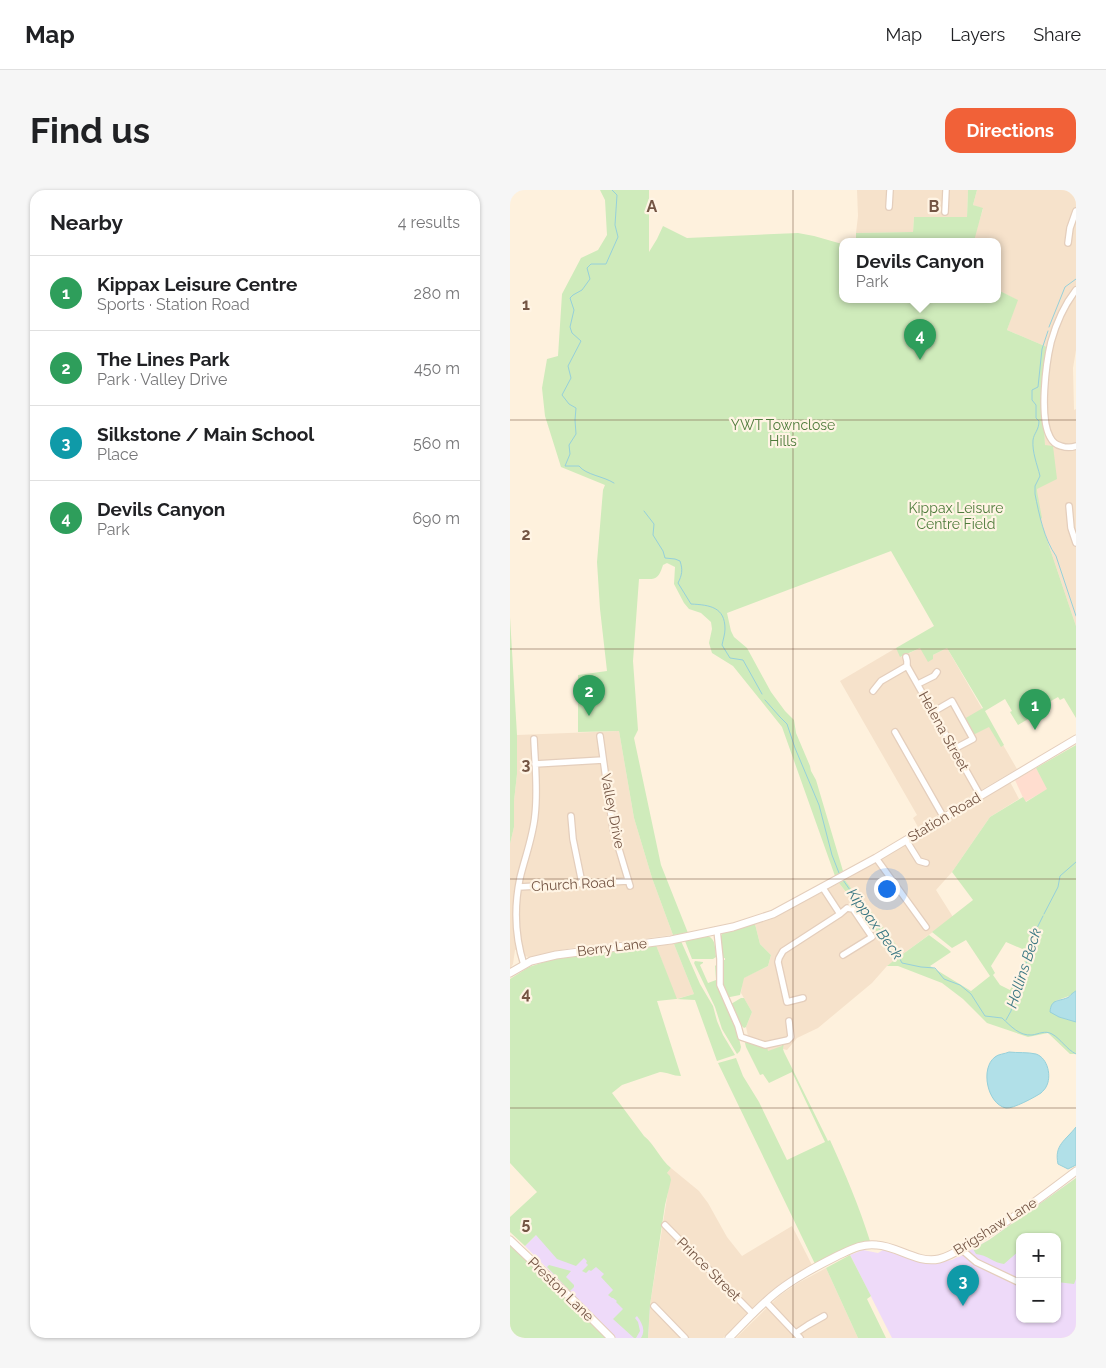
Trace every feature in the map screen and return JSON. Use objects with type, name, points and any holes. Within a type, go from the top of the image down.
[{"type":"street","points":[[890,190],[890,207]]},
{"type":"street","points":[[945,212],[946,190]]},
{"type":"street","points":[[1068,243],[1070,228],[1076,211]]},
{"type":"street","points":[[1069,235],[1076,235]]},
{"type":"street","points":[[1076,290],[1062,313],[1053,336],[1047,362],[1045,390],[1046,424],[1050,438],[1062,447],[1076,446]]},
{"type":"street","points":[[1068,506],[1076,543]]},
{"type":"street","name":"Helena Street","points":[[906,657],[908,666],[980,796]]},
{"type":"street","points":[[873,691],[881,681],[908,666]]},
{"type":"street","points":[[918,684],[934,676],[937,672]]},
{"type":"street","points":[[933,712],[952,702],[973,739],[954,749]]},
{"type":"street","points":[[895,732],[944,818]]},
{"type":"street","name":"Valley Drive","points":[[600,736],[613,829],[629,883]]},
{"type":"street","points":[[524,964],[519,949],[516,909],[519,886],[536,815],[534,739]]},
{"type":"street","name":"Station Road","points":[[812,894],[1076,739]]},
{"type":"street","points":[[535,764],[603,760]]},
{"type":"street","points":[[572,816],[573,839],[582,883]]},
{"type":"street","points":[[906,840],[919,861],[926,863]]},
{"type":"street","points":[[876,858],[926,927]]},
{"type":"street","name":"Church Road","points":[[519,886],[629,883]]},
{"type":"street","points":[[823,888],[840,914]]},
{"type":"street","name":"Berry Lane","points":[[510,973],[524,964],[568,952],[671,940],[717,930],[773,914],[812,894]]},
{"type":"street","points":[[803,998],[787,1002],[778,967],[779,958],[784,951],[847,908],[853,909],[872,937],[843,956]]},
{"type":"street","points":[[717,930],[720,985],[741,1037],[766,1045],[788,1040],[791,1037],[789,1021]]},
{"type":"street","name":"Brigshaw Lane","points":[[729,1338],[787,1284],[842,1254],[862,1246],[874,1244],[922,1258],[934,1260],[944,1257],[1006,1222],[1076,1172]]},
{"type":"street","name":"Prince Street","points":[[665,1225],[753,1314]]},
{"type":"street","name":"Preston Lane","points":[[510,1240],[611,1338]]},
{"type":"street","points":[[961,1249],[976,1262],[1016,1281]]},
{"type":"street","points":[[766,1302],[797,1336],[808,1325],[824,1316]]},
{"type":"street","points":[[654,1306],[685,1338]]},
{"type":"shaded area","points":[[857,190],[968,190],[967,217],[914,217],[913,232],[856,233],[858,216]]},
{"type":"shaded area","points":[[977,190],[1076,190],[1076,350],[1073,368],[1074,410],[1076,409],[1076,626],[1041,522],[1035,489],[1045,446],[1042,380],[1047,347],[1007,330],[1017,300],[1001,292],[1001,238],[974,238],[983,209],[973,205]]},
{"type":"shaded area","points":[[896,648],[901,657],[920,648],[932,656],[947,648],[1017,769],[918,827],[913,818],[917,815],[840,681]]},
{"type":"shaded area","points":[[619,731],[634,818],[652,878],[673,935],[578,947],[531,958],[525,956],[522,948],[515,950],[513,964],[510,969],[510,844],[514,827],[517,735]]},
{"type":"shaded area","points":[[1036,768],[1048,789],[1025,802],[1015,780]]},
{"type":"shaded area","points":[[1010,782],[1019,799],[990,817],[952,872],[936,890],[953,917],[903,954],[845,880]]},
{"type":"shaded area","points":[[839,883],[897,959],[887,966],[872,983],[818,1028],[797,1038],[787,1050],[768,1051],[749,1041],[746,1027],[752,1012],[741,993],[743,978],[768,966],[771,955],[760,944],[755,924],[771,919]]},
{"type":"shaded area","points":[[674,944],[694,994],[676,999],[656,945]]},
{"type":"shaded area","points":[[671,1168],[699,1191],[727,1237],[742,1256],[792,1226],[812,1265],[780,1284],[723,1338],[648,1338],[650,1305],[669,1185],[667,1173]]},
{"type":"shaded area","points":[[1076,1178],[1076,1338],[892,1338],[850,1255],[863,1250],[878,1253],[883,1250],[926,1263],[952,1260],[989,1240]]},
{"type":"shaded area","points":[[602,1215],[650,1305],[648,1338],[616,1338],[525,1246],[536,1235]]},
{"type":"shaded area","points":[[826,1268],[858,1338],[736,1338],[779,1296]]},
{"type":"green space","name":"YWT Townclose Hills","points":[[600,190],[649,190],[649,252],[663,226],[687,238],[798,233],[839,243],[839,303],[1001,303],[1001,292],[1018,300],[1007,330],[1047,347],[1042,380],[1045,445],[1053,446],[1057,479],[1037,489],[1037,491],[1042,518],[1041,522],[1076,626],[1076,718],[1064,698],[1060,700],[1058,697],[1044,705],[1045,709],[1018,725],[1005,699],[985,711],[1004,745],[1001,747],[989,727],[973,735],[964,719],[983,708],[947,648],[933,655],[933,659],[928,662],[920,648],[900,657],[896,648],[934,626],[891,551],[727,613],[734,637],[747,648],[771,692],[794,720],[796,733],[816,780],[843,871],[835,876],[782,727],[733,666],[712,653],[709,643],[712,629],[711,622],[701,613],[689,609],[684,603],[674,584],[675,567],[667,563],[663,565],[655,578],[639,579],[633,661],[638,730],[634,738],[661,865],[688,933],[673,935],[652,878],[634,818],[619,731],[578,732],[578,675],[607,671],[597,562],[605,485],[561,467],[545,416],[542,388],[547,359],[558,356],[562,294],[581,258],[598,250],[607,235],[605,200]]},
{"type":"green space","points":[[968,190],[977,190],[973,205],[983,208],[975,238],[856,238],[856,233],[913,232],[914,217],[967,217]]},
{"type":"green space","points":[[510,617],[517,735],[517,774],[514,827],[510,844]]},
{"type":"green space","points":[[1076,745],[1076,991],[1069,996],[1055,1001],[1059,1017],[1076,1022],[1076,1054],[1070,1054],[1048,1033],[1028,1037],[987,1023],[963,999],[942,983],[898,966],[887,966],[897,958],[839,883],[845,880],[856,895],[858,894],[903,954],[929,935],[949,950],[951,952],[930,966],[971,991],[990,976],[966,940],[952,948],[932,932],[973,900],[952,872],[990,817],[1023,797],[1026,802],[1047,789],[1036,768]],"holes":[[[1006,942],[1027,951],[1024,963],[1010,990],[1000,985],[993,975],[995,973],[991,966]]]},
{"type":"green space","points":[[755,924],[760,944],[771,955],[768,966],[744,978],[740,995],[727,997],[723,987],[722,960],[725,960],[725,958],[722,958],[721,936],[723,932]]},
{"type":"green space","points":[[708,936],[714,942],[716,957],[713,959],[692,959],[685,941]]},
{"type":"green space","points":[[681,941],[700,984],[713,1006],[723,1035],[735,1055],[717,1061],[695,1000],[657,1001],[681,1076],[660,1072],[622,1085],[612,1093],[671,1168],[667,1173],[671,1180],[665,1205],[650,1305],[648,1338],[641,1338],[643,1329],[637,1316],[635,1318],[640,1331],[636,1338],[634,1338],[613,1319],[623,1309],[617,1301],[608,1295],[613,1290],[601,1277],[604,1274],[596,1267],[586,1273],[582,1271],[588,1265],[584,1258],[576,1266],[557,1259],[536,1235],[525,1246],[510,1232],[510,1217],[537,1192],[510,1163],[510,979],[529,967],[556,958],[656,945],[677,999],[694,994],[674,944]]},
{"type":"green space","points":[[695,961],[703,962],[700,965],[708,983],[716,980],[715,966],[718,963],[717,980],[737,1030],[741,1047],[737,1054],[722,1029],[715,1007],[694,963]]},
{"type":"green space","points":[[744,998],[752,1012],[744,1028],[739,1023],[731,1004]]},
{"type":"green space","points":[[746,1041],[767,1047],[768,1051],[782,1046],[782,1042],[784,1042],[784,1052],[828,1141],[830,1140],[852,1190],[870,1241],[850,1246],[815,1264],[718,1063],[736,1058],[743,1076],[759,1102],[787,1160],[825,1142],[792,1072],[769,1083],[763,1074],[760,1075],[746,1047]]},
{"type":"green space","points":[[1076,1178],[1076,1279],[1074,1284],[1061,1282],[1061,1233],[1016,1233],[1016,1254],[1004,1264],[976,1254],[973,1249],[989,1240]]},
{"type":"green space","points":[[510,1244],[546,1277],[563,1297],[565,1295],[607,1338],[510,1338]]},
{"type":"green space","points":[[850,1255],[871,1296],[867,1299],[886,1338],[858,1338],[826,1268]]},
{"type":"green space","points":[[549,1265],[571,1271],[566,1277],[574,1285],[570,1291],[547,1267]]},
{"type":"water","points":[[1076,991],[1076,1022],[1050,1012],[1054,1002],[1069,997]]},
{"type":"water","points":[[1009,1052],[1033,1053],[1040,1056],[1048,1068],[1049,1078],[1046,1088],[1041,1093],[1019,1105],[1006,1108],[994,1100],[990,1093],[987,1077],[990,1062],[996,1056]]},
{"type":"water","points":[[1076,1127],[1076,1165],[1068,1169],[1058,1164],[1058,1152],[1061,1144]]},
{"type":"waterway","name":"Kippax Beck","points":[[612,190],[617,195],[615,225],[618,237],[606,264],[591,264],[587,268],[590,279],[582,290],[570,298],[574,310],[570,327],[572,333],[581,341],[568,366],[571,378],[562,395],[569,404],[576,408],[576,434],[569,445],[570,454],[565,466],[579,466],[614,483]]},
{"type":"waterway","name":"Hollins Beck","points":[[1049,327],[1065,287],[1076,279]]},
{"type":"waterway","name":"Hollins Beck","points":[[1048,331],[1042,349],[1038,387],[1032,390],[1032,400],[1036,405],[1036,418],[1039,421],[1033,440],[1034,454],[1040,476],[1035,486],[1035,494],[1045,534],[1056,556],[1076,616]]},
{"type":"waterway","name":"Kippax Beck","points":[[644,511],[654,524],[653,535],[665,558],[680,561],[682,572],[678,583],[691,604],[704,605],[719,612],[725,629],[722,645],[730,658],[743,660],[762,694]]},
{"type":"waterway","name":"Kippax Beck","points":[[765,700],[787,724],[819,805],[832,855],[839,873]]},
{"type":"waterway","name":"Hollins Beck","points":[[1044,914],[1058,887],[1060,876],[1076,862]]},
{"type":"waterway","name":"Kippax Beck","points":[[843,880],[871,920],[890,940],[902,963],[935,968],[944,979],[960,985],[971,994],[985,1016],[1002,1018],[1023,1034],[1049,1033],[1076,1054]]},
{"type":"waterway","name":"Hollins Beck","points":[[1006,1020],[1011,1011],[1018,984],[1021,981],[1029,958],[1035,932],[1043,916]]},
{"type":"place","name":"Devils Canyon","points":[[920,360]]},
{"type":"place","name":"The Lines Park","points":[[589,716]]},
{"type":"place","name":"Kippax Leisure Centre","points":[[1035,730]]},
{"type":"place","name":"Silkstone / Main School","points":[[963,1306]]},
{"type":"park label","name":"Kippax Leisure Centre Field","points":[[956,516]]}]
